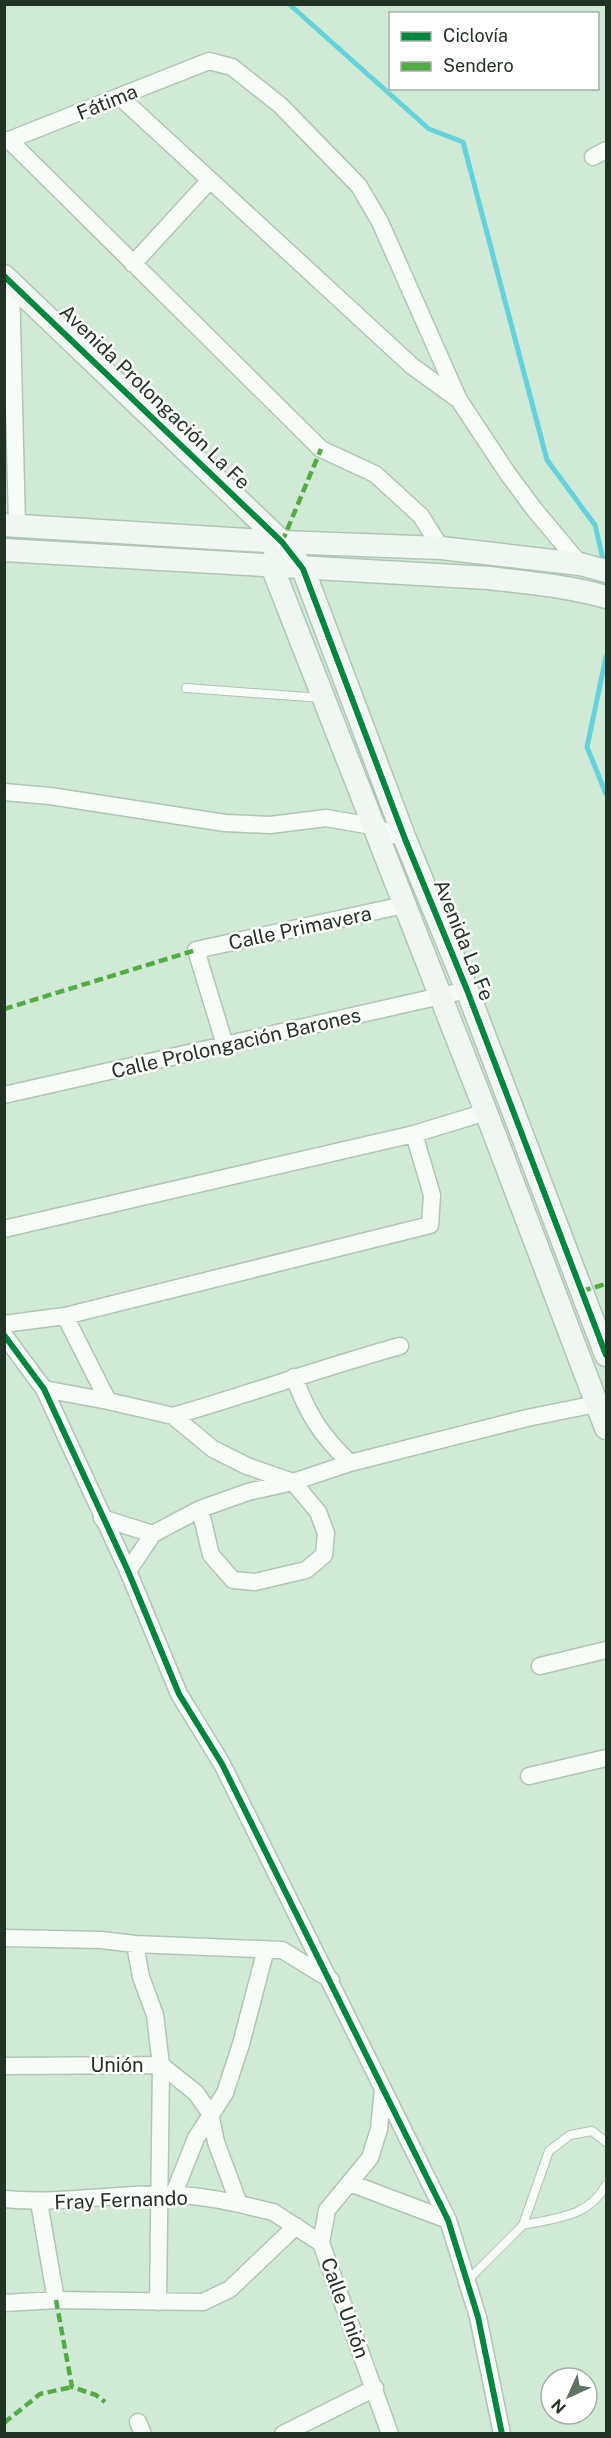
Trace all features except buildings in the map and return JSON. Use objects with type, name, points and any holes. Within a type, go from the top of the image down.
[{"type":"street","name":"Fátima","points":[[7,141],[208,61],[232,67],[280,105],[360,186],[380,222],[459,400]]},
{"type":"street","points":[[120,97],[412,366],[459,400],[508,474],[580,564]]},
{"type":"street","points":[[7,141],[321,448],[375,474],[421,516],[441,548]]},
{"type":"street","points":[[133,264],[210,180]]},
{"type":"street","points":[[8,279],[11,526],[282,542],[441,548],[580,564],[606,570]]},
{"type":"street","name":"Avenida Prolongación La Fe","points":[[8,279],[282,542]]},
{"type":"street","points":[[282,542],[271,564],[372,826],[602,1403],[606,1428]]},
{"type":"street","name":"Avenida La Fe","points":[[282,542],[303,569],[405,839],[467,990],[606,1355]]},
{"type":"street","points":[[4,550],[489,578],[587,591],[606,597]]},
{"type":"street","points":[[4,792],[50,796],[225,823],[270,825],[326,818],[372,826],[405,839]]},
{"type":"street","name":"Calle Primavera","points":[[225,1045],[196,950],[404,905]]},
{"type":"street","name":"Calle Prolongación Barones","points":[[4,1095],[467,990]]},
{"type":"street","points":[[4,1229],[414,1134],[486,1112]]},
{"type":"street","points":[[4,1324],[65,1316],[430,1225],[432,1195],[414,1134]]},
{"type":"street","points":[[65,1316],[108,1401]]},
{"type":"street","points":[[4,1335],[44,1389],[128,1571],[179,1694],[222,1764],[448,2220],[478,2317],[502,2433]]},
{"type":"street","points":[[172,1416],[400,1346]]},
{"type":"street","points":[[294,1377],[306,1409],[328,1442],[350,1463]]},
{"type":"street","points":[[44,1389],[172,1416],[213,1449],[247,1466],[293,1482],[318,1512],[326,1533],[324,1556],[306,1570],[255,1582],[233,1580],[211,1555],[200,1509]]},
{"type":"street","points":[[128,1571],[153,1534],[200,1509],[248,1492],[293,1482],[350,1463],[527,1418],[602,1403]]},
{"type":"street","points":[[102,1518],[153,1534]]},
{"type":"street","points":[[540,1666],[606,1650]]},
{"type":"street","points":[[529,1776],[606,1758]]},
{"type":"street","points":[[4,1938],[101,1940],[135,1944],[282,1950],[331,1981]]},
{"type":"street","points":[[135,1944],[141,1977],[155,2015],[161,2065],[166,2195],[158,2302]]},
{"type":"street","points":[[166,2195],[210,2113],[225,2093],[242,2044],[267,1949]]},
{"type":"street","name":"Unión","points":[[4,2066],[161,2065],[196,2093],[210,2113]]},
{"type":"street","name":"Calle Unión","points":[[383,2088],[380,2129],[370,2158],[327,2210],[321,2243],[390,2433]]},
{"type":"street","points":[[210,2113],[216,2142],[239,2204]]},
{"type":"street","points":[[350,2182],[448,2220]]},
{"type":"street","name":"Fray Fernando","points":[[4,2199],[39,2202],[166,2195],[212,2198],[273,2212],[321,2243]]},
{"type":"street","name":"Fray Fernando","points":[[39,2202],[56,2300]]},
{"type":"street","points":[[4,2303],[56,2300],[203,2302],[230,2289],[296,2226]]},
{"type":"street","points":[[283,2433],[375,2388]]},
{"type":"lane","points":[[186,688],[323,698]]},
{"type":"lane","points":[[467,2281],[523,2225],[549,2151],[570,2135],[592,2131],[606,2142]]},
{"type":"lane","points":[[523,2225],[576,2214],[600,2197],[606,2186]]},
{"type":"waterway","points":[[289,4],[429,129],[463,142],[547,460],[595,525],[603,559]]},
{"type":"waterway","points":[[606,657],[587,747],[606,794]]},
{"type":"marked path","points":[[282,542],[321,449]]},
{"type":"marked path","points":[[4,1009],[196,950]]},
{"type":"marked path","points":[[582,1291],[606,1284]]},
{"type":"marked path","points":[[56,2300],[72,2387],[96,2395],[105,2402]]},
{"type":"marked path","points":[[4,2423],[40,2394],[72,2387]]},
{"type":"cycle path","points":[[4,276],[282,542],[303,569],[405,839],[467,990],[606,1355]]},
{"type":"cycle path","points":[[4,1335],[44,1389],[128,1571],[179,1694],[222,1764],[448,2220],[478,2317],[502,2434]]}]
